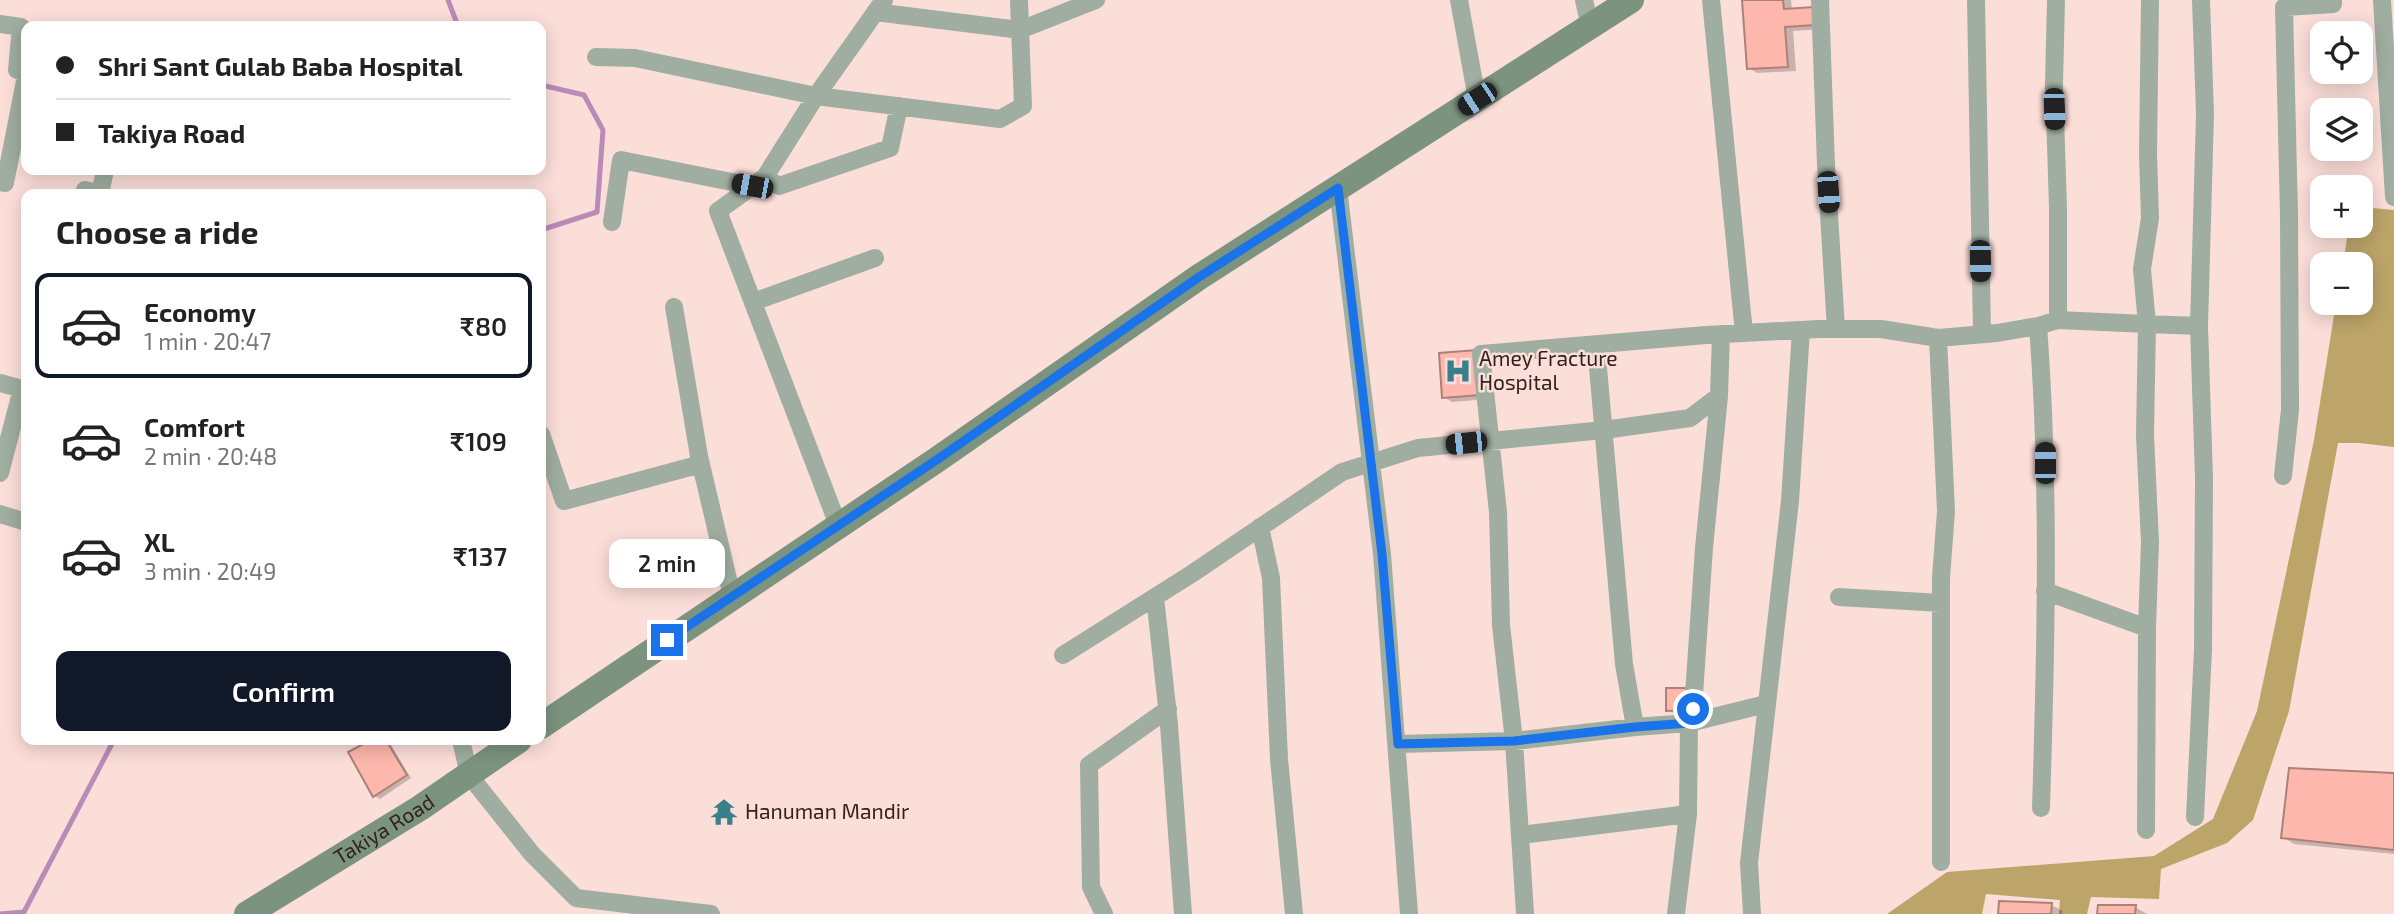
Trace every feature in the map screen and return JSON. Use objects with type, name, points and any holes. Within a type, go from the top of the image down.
[{"type":"main road","points":[[546,723],[838,526],[1199,277],[1631,0]]},
{"type":"main road","name":"Takiya Road","points":[[247,914],[420,808],[512,745]]},
{"type":"street","points":[[596,57],[635,58],[816,96],[1000,119],[1023,106],[1019,0]]},
{"type":"street","points":[[838,526],[718,211],[758,181],[880,6],[1020,30],[1096,0]]},
{"type":"street","points":[[1459,0],[1477,99]]},
{"type":"street","points":[[1584,0],[1590,27]]},
{"type":"street","points":[[1711,0],[1744,333]]},
{"type":"street","points":[[1820,0],[1836,329]]},
{"type":"street","points":[[1976,0],[1982,333]]},
{"type":"street","points":[[2056,0],[2054,84],[2058,320]]},
{"type":"street","points":[[2146,830],[2150,542],[2145,435],[2147,324],[2142,269],[2150,218],[2150,0]]},
{"type":"street","points":[[2195,817],[2203,636],[2204,478],[2199,326],[2205,114],[2201,0]]},
{"type":"street","points":[[2283,476],[2290,410],[2284,7],[2333,4],[2333,0]]},
{"type":"street","points":[[2382,0],[2394,197]]},
{"type":"street","points":[[0,24],[21,27],[17,70],[21,72]]},
{"type":"street","points":[[0,182],[5,183],[21,100]]},
{"type":"street","points":[[612,222],[621,160],[779,186],[890,148],[898,106]]},
{"type":"street","points":[[1338,188],[1382,554],[1409,914]]},
{"type":"street","points":[[753,302],[875,258]]},
{"type":"street","points":[[674,307],[701,464],[732,596]]},
{"type":"street","points":[[1525,914],[1514,741],[1501,625],[1498,512],[1481,354],[1801,330],[1881,329],[1938,338],[1997,333],[2058,320],[2199,326]]},
{"type":"street","points":[[2038,326],[2045,417],[2041,808]]},
{"type":"street","points":[[1752,914],[1749,863],[1790,501],[1801,330]]},
{"type":"street","points":[[1676,914],[1688,814],[1689,723],[1693,709],[1704,548],[1719,396],[1721,334]]},
{"type":"street","points":[[1938,338],[1945,511],[1941,603],[1941,862]]},
{"type":"street","points":[[1596,345],[1624,664],[1635,727]]},
{"type":"street","points":[[0,383],[21,388]]},
{"type":"street","points":[[1063,655],[1342,472],[1418,448],[1604,430],[1690,418],[1719,396]]},
{"type":"street","points":[[0,473],[21,400]]},
{"type":"street","points":[[546,449],[564,501],[701,464]]},
{"type":"street","points":[[0,514],[21,520]]},
{"type":"street","points":[[1260,527],[1271,578],[1279,759],[1294,914]]},
{"type":"street","points":[[2045,591],[2147,628]]},
{"type":"street","points":[[1155,597],[1168,709],[1183,914]]},
{"type":"street","points":[[1839,597],[1941,603]]},
{"type":"street","points":[[1398,744],[1514,741],[1689,723],[1766,704]]},
{"type":"street","points":[[1104,914],[1091,887],[1088,765],[1168,709]]},
{"type":"street","points":[[462,745],[469,775],[532,854],[576,898],[710,914]]},
{"type":"street","points":[[1521,835],[1688,814]]},
{"type":"shaded area","points":[[2373,208],[2394,210],[2394,447],[2338,443],[2289,711],[2253,820],[2227,843],[2161,869],[2159,899],[2091,897],[2087,914],[2059,914],[2060,900],[1986,894],[1982,914],[1887,914],[1947,872],[2154,856],[2213,819],[2257,711],[2314,440],[2334,315],[2373,315],[2373,252],[2345,252],[2347,238],[2373,238]]},
{"type":"building","points":[[1742,0],[1783,0],[1784,9],[1814,7],[1815,25],[1785,27],[1788,67],[1747,69]]},
{"type":"building","points":[[1477,350],[1480,395],[1442,398],[1439,353]]},
{"type":"building","points":[[1666,688],[1689,688],[1690,710],[1666,711]]},
{"type":"building","points":[[361,745],[389,745],[407,775],[373,797],[348,752]]},
{"type":"building","points":[[2289,768],[2394,773],[2394,850],[2281,838]]},
{"type":"building","points":[[1999,901],[2052,903],[2051,914],[1998,914]]},
{"type":"building","points":[[2098,905],[2136,905],[2135,914],[2097,914]]},
{"type":"waterway","points":[[448,0],[456,21]]},
{"type":"waterway","points":[[546,86],[584,95],[603,130],[597,212],[546,228]]},
{"type":"waterway","points":[[0,914],[24,912],[111,745]]},
{"type":"place","name":"Amey Fracture Hospital","points":[[1458,371]]},
{"type":"place","name":"Hanuman Mandir","points":[[724,812]]},
{"type":"route","points":[[667,640],[938,459],[1199,277],[1338,188],[1382,554],[1398,744],[1514,741],[1689,723],[1693,709]]}]
